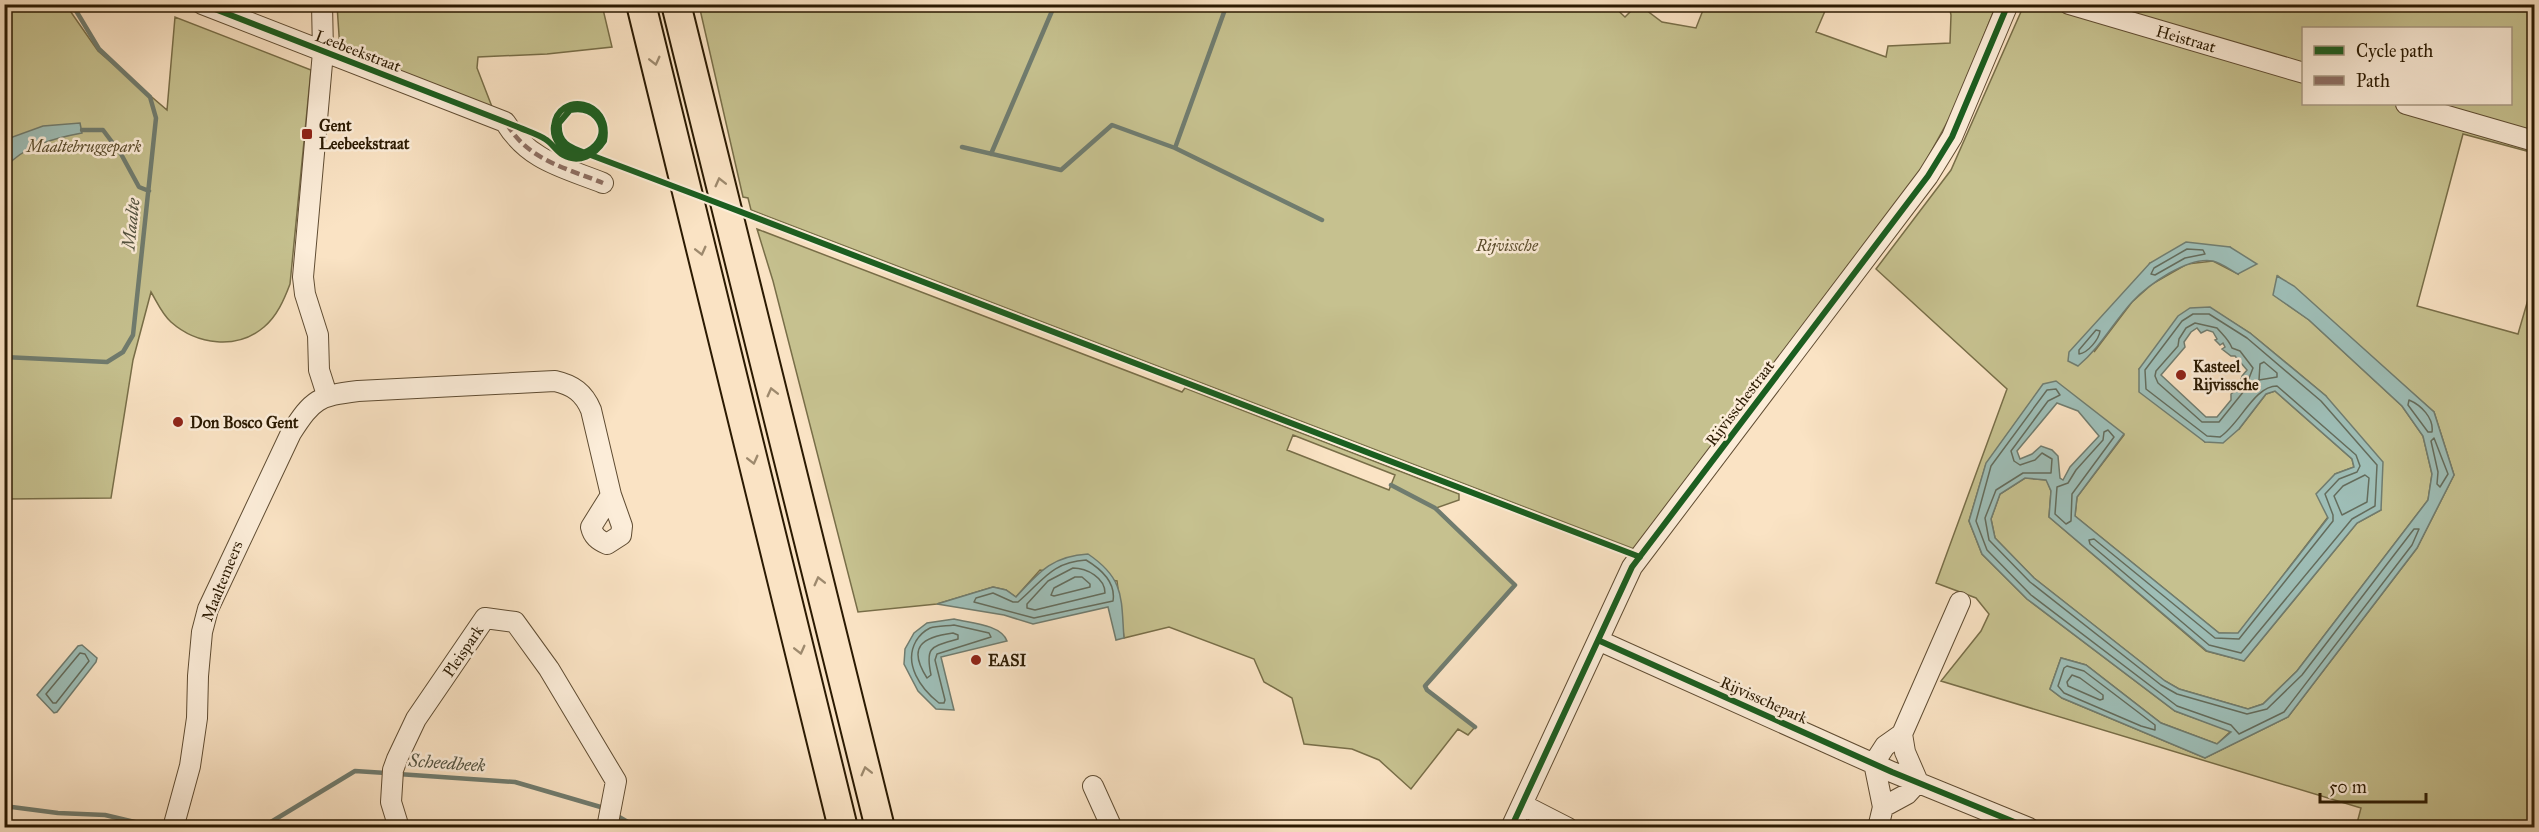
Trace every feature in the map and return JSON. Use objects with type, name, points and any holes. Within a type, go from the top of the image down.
[{"type":"highway","points":[[641,4],[843,828]]},
{"type":"highway","points":[[676,4],[880,828]]},
{"type":"street","name":"Leebeekstraat","points":[[202,4],[505,122],[516,139],[531,153],[603,183]]},
{"type":"street","points":[[322,4],[323,52],[303,277],[305,294],[318,335],[319,370],[327,395],[358,391],[555,381],[568,384],[583,395],[591,410],[611,495]]},
{"type":"street","name":"Rijvisschestraat","points":[[1511,828],[1600,641],[1632,567],[1943,155],[1967,105],[2008,4]]},
{"type":"street","name":"Heistraat","points":[[2069,4],[2302,72]]},
{"type":"street","points":[[2409,105],[2535,141]]},
{"type":"street","name":"Maaltemeers","points":[[173,824],[190,766],[197,717],[202,632],[208,609],[291,433],[316,400],[327,395]]},
{"type":"street","points":[[1878,828],[1883,807],[1874,763],[1885,746],[1902,734],[1960,602]]},
{"type":"street","name":"Pleispark","points":[[399,828],[391,802],[392,776],[416,720],[485,618],[515,622],[549,669],[616,781],[610,817]]},
{"type":"street","name":"Rijvisschepark","points":[[1600,641],[1874,763],[2029,828]]},
{"type":"street","points":[[1883,807],[1907,794],[1918,782],[1905,752],[1902,734]]},
{"type":"street","points":[[1093,786],[1112,828]]},
{"type":"street","points":[[1523,805],[1568,828]]},
{"type":"green space","name":"Rijvissche","points":[[1611,4],[1625,17],[1638,4],[1662,22],[1696,28],[1705,5],[1828,4],[1816,32],[1886,57],[1888,46],[1950,43],[1949,5],[1996,5],[1956,106],[1921,170],[1634,549],[751,210],[748,198],[743,197],[699,5]]},
{"type":"green space","name":"Maaltebruggepark","points":[[4,5],[66,5],[98,51],[167,110],[175,17],[311,70],[290,284],[283,302],[269,323],[253,334],[230,342],[217,342],[193,336],[181,330],[162,312],[151,292],[133,360],[111,498],[5,499]]},
{"type":"green space","points":[[337,5],[602,5],[612,47],[547,54],[478,57],[477,68],[494,112],[340,50]]},
{"type":"green space","points":[[2024,5],[2534,5],[2534,153],[2463,134],[2417,306],[2518,334],[2534,279],[2534,827],[2356,827],[2361,808],[1941,681],[1981,631],[1989,614],[1976,598],[1936,583],[2007,389],[1876,269],[1951,170]],"holes":[[[2230,247],[2238,274],[2213,261],[2187,264],[2152,284],[2132,302],[2094,352],[2150,263]],[[2278,276],[2434,412],[2454,475],[2417,548],[2288,717],[2205,758],[2062,698],[2050,689],[2061,658],[2086,665],[2161,723],[2217,744],[2231,731],[2175,711],[2027,599],[1982,554],[1969,521],[1986,464],[2043,385],[2124,435],[2077,497],[2075,516],[2219,633],[2238,634],[2328,517],[2335,474],[2354,467],[2352,459],[2275,391],[2266,394],[2239,429],[2205,442],[2139,369],[2210,308],[2250,333],[2326,396],[2381,510],[2357,523],[2244,661],[2206,651],[2049,517],[2051,491],[2047,480],[2025,478],[2000,494],[1991,519],[1995,538],[2034,578],[2165,681],[2179,689],[2248,709],[2263,704],[2297,671],[2428,500],[2432,474],[2423,436],[2402,406],[2309,320],[2274,295]]]},
{"type":"green space","points":[[757,229],[1182,392],[1185,388],[1459,494],[1459,500],[1436,508],[1515,585],[1425,686],[1427,691],[1475,727],[1468,735],[1458,729],[1411,789],[1379,760],[1352,749],[1304,744],[1292,698],[1264,682],[1254,659],[1169,627],[1124,638],[1117,581],[1040,570],[1016,597],[1006,590],[993,587],[937,604],[858,612],[773,281]],"holes":[[[1293,435],[1395,475],[1389,490],[1287,450]]]},
{"type":"water","points":[[80,123],[82,133],[51,140],[30,149],[12,160],[5,168],[7,139],[43,126]]},
{"type":"water","points":[[2186,242],[2230,247],[2257,264],[2238,274],[2213,261],[2203,261],[2169,273],[2132,302],[2078,366],[2068,361],[2069,352],[2150,263]]},
{"type":"water","points":[[2277,276],[2294,286],[2434,412],[2454,475],[2417,548],[2288,717],[2205,758],[2062,698],[2050,689],[2061,658],[2086,665],[2161,723],[2217,744],[2231,732],[2175,711],[2027,599],[1982,554],[1969,521],[1986,463],[2043,384],[2056,381],[2124,434],[2077,497],[2075,516],[2219,633],[2238,633],[2328,518],[2316,494],[2335,474],[2354,467],[2352,459],[2275,391],[2266,394],[2239,429],[2223,443],[2205,442],[2139,392],[2139,369],[2178,316],[2190,308],[2210,307],[2250,333],[2326,396],[2383,462],[2381,510],[2357,523],[2244,661],[2207,651],[2049,517],[2051,491],[2046,480],[2025,478],[2000,494],[1991,519],[1995,538],[2034,578],[2165,681],[2179,689],[2248,709],[2263,704],[2297,671],[2428,500],[2432,474],[2423,436],[2402,406],[2309,320],[2273,295]],"holes":[[[2197,328],[2201,333],[2207,330],[2213,332],[2217,339],[2215,340],[2220,345],[2223,343],[2225,347],[2222,349],[2231,356],[2235,356],[2247,370],[2242,376],[2239,388],[2231,394],[2231,400],[2217,417],[2206,417],[2161,375],[2185,347],[2184,342],[2191,332]],[[2057,403],[2078,411],[2099,436],[2070,467],[2063,480],[2060,478],[2058,456],[2052,450],[2041,446],[2032,454],[2020,459],[2017,451]]]},
{"type":"water","points":[[1088,554],[1109,572],[1119,590],[1124,638],[1116,640],[1108,607],[1033,624],[1004,615],[937,604],[993,587],[1006,590],[1016,597],[1039,573],[1055,562],[1076,555]]},
{"type":"water","points":[[954,619],[992,628],[1004,635],[1007,641],[941,657],[954,710],[936,709],[918,691],[904,664],[905,649],[914,633],[927,623]]},
{"type":"water","points":[[82,645],[97,658],[96,662],[54,713],[37,695],[78,646]]},
{"type":"waterway","name":"Maalte","points":[[4,357],[107,362],[123,352],[133,335],[156,118],[150,97],[99,49],[72,4]]},
{"type":"waterway","points":[[991,154],[1055,4]]},
{"type":"waterway","points":[[962,147],[1061,170],[1112,125],[1175,148],[1227,4]]},
{"type":"waterway","points":[[82,130],[103,130],[121,154],[139,187],[149,191]]},
{"type":"waterway","points":[[1175,148],[1322,220]]},
{"type":"waterway","points":[[1391,485],[1435,508],[1515,585],[1425,686],[1427,690],[1475,727]]},
{"type":"waterway","name":"Scheedbeek","points":[[261,828],[355,771],[386,773]]},
{"type":"waterway","name":"Scheedbeek","points":[[398,774],[515,782],[604,808]]},
{"type":"waterway","name":"Scheedbeek","points":[[4,806],[58,813],[105,815],[160,828]]},
{"type":"waterway","name":"Scheedbeek","points":[[614,814],[638,828]]},
{"type":"marked path","points":[[507,124],[516,136],[537,155],[603,183]]},
{"type":"cycle path","points":[[202,4],[535,134],[569,158],[586,157],[591,154],[596,150],[604,141],[604,127],[600,116],[593,109],[584,105],[574,104],[565,108],[558,115],[554,126],[555,136],[559,144],[567,151],[575,154],[584,153],[592,148],[598,142],[601,126],[596,117],[587,111],[570,110],[559,123],[560,136],[566,144],[576,150],[582,152],[588,154],[715,202],[1640,557]]},
{"type":"cycle path","points":[[1511,828],[1632,567],[1928,176],[1952,137],[2008,4]]},
{"type":"cycle path","points":[[1600,641],[1892,772],[2029,828]]},
{"type":"place","name":"Gent Leebeekstraat","points":[[307,134]]},
{"type":"place","name":"Kasteel Rijvissche","points":[[2181,375]]},
{"type":"place","name":"Don Bosco Gent","points":[[178,422]]},
{"type":"place","name":"EASI","points":[[976,660]]}]
